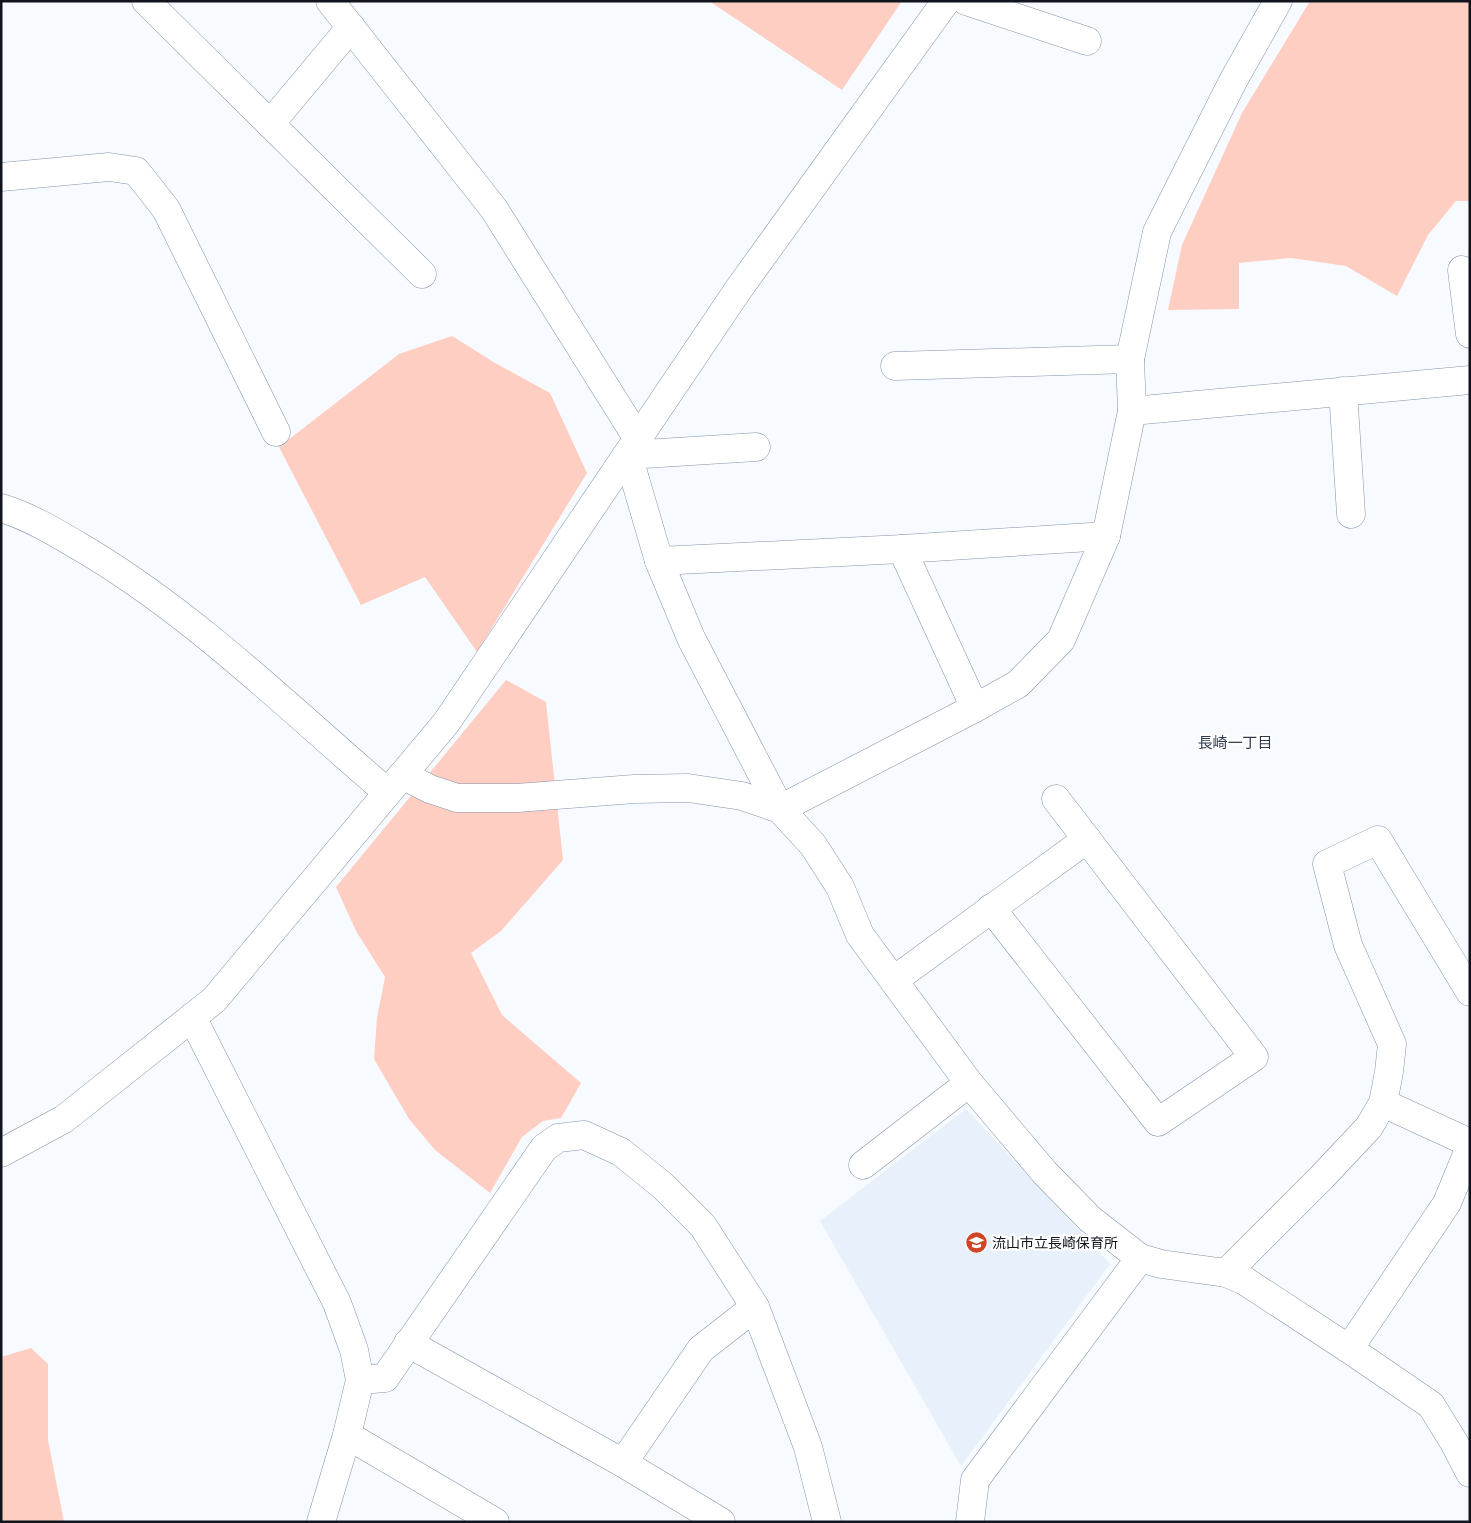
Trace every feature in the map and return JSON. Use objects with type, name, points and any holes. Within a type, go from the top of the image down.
[{"type":"street","points":[[146,1],[422,274]]},
{"type":"street","points":[[330,1],[494,209],[633,447],[659,561],[691,638],[780,809],[813,845],[840,887],[860,935],[969,1083],[1045,1173],[1090,1219],[1140,1258],[1161,1264],[1226,1273],[1245,1281],[1431,1405],[1470,1473]]},
{"type":"street","points":[[1,1153],[64,1119],[214,1000],[446,723],[738,290],[946,1]]},
{"type":"street","points":[[966,1],[1087,42]]},
{"type":"street","points":[[1,508],[19,514],[60,535],[129,577],[208,636],[395,783],[430,789],[457,798],[516,798],[634,789],[688,788],[742,796],[780,809],[1018,684],[1061,640],[1106,536],[1132,411],[1130,359],[1157,232],[1233,81],[1278,1]]},
{"type":"street","points":[[270,124],[351,27]]},
{"type":"street","points":[[1,177],[109,166],[136,171],[166,209],[276,432]]},
{"type":"street","points":[[1462,270],[1470,334]]},
{"type":"street","points":[[895,366],[1130,359]]},
{"type":"street","points":[[1132,411],[1470,380]]},
{"type":"street","points":[[1343,391],[1350,514]]},
{"type":"street","points":[[633,447],[756,447]]},
{"type":"street","points":[[659,561],[902,549],[1106,536]]},
{"type":"street","points":[[902,549],[975,708]]},
{"type":"street","points":[[991,908],[1158,1122],[1254,1058],[1056,799]]},
{"type":"street","points":[[894,980],[1087,839]]},
{"type":"street","points":[[1226,1273],[1321,1178],[1368,1127],[1383,1103],[1390,1072],[1392,1044],[1348,945],[1327,864],[1378,840],[1470,992]]},
{"type":"street","points":[[192,1017],[337,1303],[354,1350],[360,1380],[347,1435],[321,1522]]},
{"type":"street","points":[[863,1165],[969,1083]]},
{"type":"street","points":[[1383,1103],[1470,1143]]},
{"type":"street","points":[[360,1380],[385,1378],[544,1148],[558,1138],[584,1136],[621,1152],[662,1186],[703,1226],[755,1307],[808,1447],[827,1522]]},
{"type":"street","points":[[1349,1349],[1447,1202],[1470,1147]]},
{"type":"street","points":[[970,1522],[975,1480],[1140,1258]]},
{"type":"street","points":[[623,1463],[701,1349],[755,1307]]},
{"type":"street","points":[[408,1343],[623,1463],[721,1522]]},
{"type":"street","points":[[347,1435],[495,1522]]},
{"type":"shaded area","points":[[709,1],[902,1],[842,90]]},
{"type":"shaded area","points":[[1310,1],[1470,1],[1470,201],[1456,201],[1428,235],[1397,296],[1346,266],[1291,258],[1239,263],[1239,309],[1168,310],[1182,245],[1242,113]]},
{"type":"shaded area","points":[[452,336],[495,363],[550,393],[587,473],[477,652],[425,577],[361,605],[279,447],[399,354]]},
{"type":"shaded area","points":[[506,680],[546,702],[563,860],[501,931],[471,953],[502,1015],[581,1083],[561,1118],[543,1121],[522,1137],[490,1193],[435,1150],[409,1119],[374,1059],[377,1018],[385,977],[356,931],[336,887]]},
{"type":"shaded area","points":[[966,1109],[1110,1264],[961,1466],[820,1221]]},
{"type":"shaded area","points":[[31,1348],[48,1364],[48,1440],[64,1522],[1,1522],[1,1357]]},
{"type":"place","name":"流山市立長崎保育所","points":[[976,1243]]},
{"type":"district","name":"長崎一丁目","points":[[1235,743]]}]
